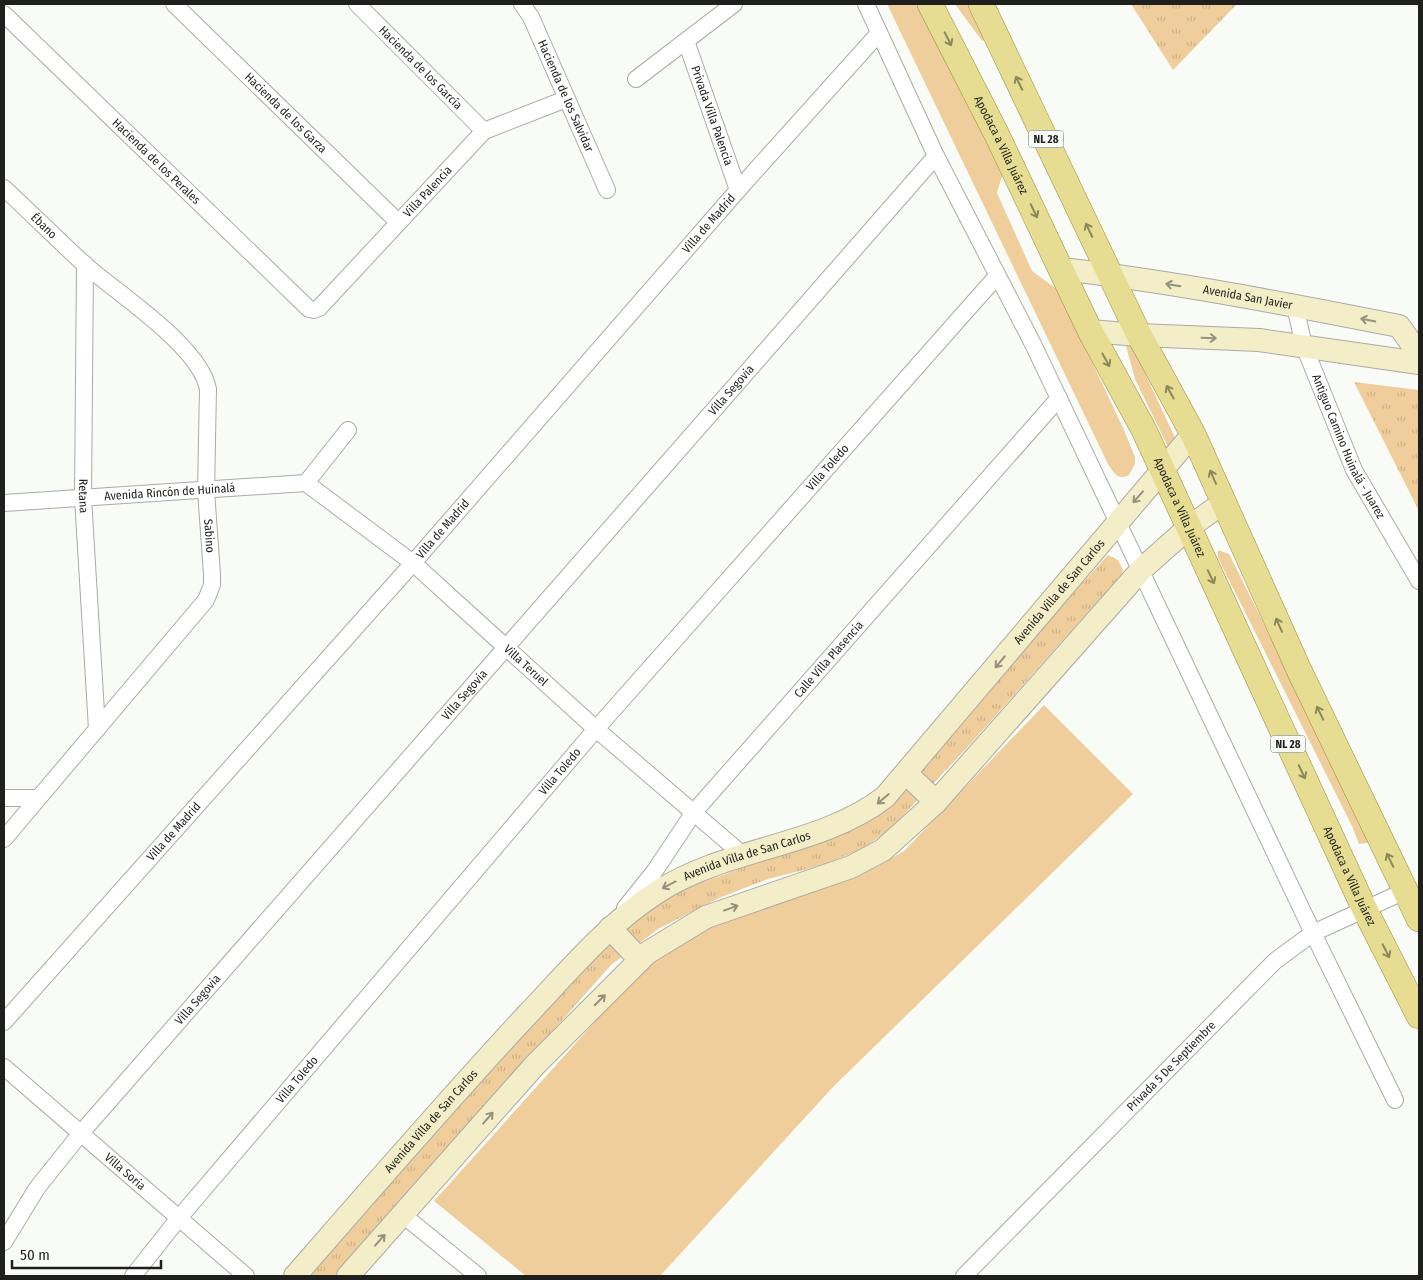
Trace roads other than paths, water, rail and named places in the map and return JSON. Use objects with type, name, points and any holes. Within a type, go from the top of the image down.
[{"type":"main road","name":"Apodaca a Villa Juárez","points":[[930,4],[1062,269],[1090,331],[1144,430],[1364,908],[1419,1016]]},
{"type":"main road","name":"NL 28","points":[[981,4],[1109,275],[1139,335],[1194,434],[1299,670],[1419,919]]},
{"type":"street","name":"Hacienda de los Garza","points":[[174,4],[244,70],[398,222]]},
{"type":"street","name":"Hacienda de los García","points":[[357,4],[484,131]]},
{"type":"street","name":"Hacienda de los Salvidar","points":[[522,4],[531,17],[607,190]]},
{"type":"street","points":[[636,79],[734,4]]},
{"type":"street","points":[[866,4],[936,156],[1059,398],[1142,569],[1313,933],[1395,1100]]},
{"type":"street","name":"Hacienda de los Perales","points":[[4,14],[309,309]]},
{"type":"street","name":"Villa de Madrid","points":[[4,1022],[413,563],[738,190],[879,33]]},
{"type":"street","name":"Privada Villa Palencia","points":[[686,41],[738,190]]},
{"type":"street","name":"Villa Palencia","points":[[309,309],[319,308],[484,131],[566,99]]},
{"type":"street","name":"Villa Segovia","points":[[4,1242],[37,1188],[81,1133],[506,649],[573,568],[936,156]]},
{"type":"street","name":"Ébano","points":[[4,188],[85,264]]},
{"type":"street","name":"Sabino","points":[[4,839],[208,595],[212,574],[206,491],[208,389],[202,372],[181,345],[85,264]]},
{"type":"street","name":"Retana","points":[[85,264],[83,498],[97,729]]},
{"type":"street","name":"Avenida San Javier","points":[[1062,269],[1295,306],[1409,328],[1419,354]]},
{"type":"street","name":"Villa Toledo","points":[[133,1276],[179,1218],[596,729],[997,276]]},
{"type":"street","name":"Antiguo Camino Huinalá - Juarez","points":[[1295,306],[1304,346],[1354,470],[1419,581]]},
{"type":"street","points":[[1090,331],[1259,340],[1419,363]]},
{"type":"street","name":"Calle Villa Plasencia","points":[[610,928],[654,872],[694,812],[1059,398]]},
{"type":"street","points":[[306,483],[348,430]]},
{"type":"street","name":"Avenida Villa de San Carlos","points":[[295,1276],[451,1097],[610,928],[670,884],[742,855],[817,832],[862,813],[885,798],[1162,469],[1194,434]]},
{"type":"street","name":"Villa Teruel","points":[[306,483],[413,563],[596,729],[742,855]]},
{"type":"street","name":"Avenida Rincón de Huinalá","points":[[4,503],[306,483]]},
{"type":"street","points":[[348,1276],[535,1065],[640,960],[670,938],[706,917],[870,859],[883,850],[936,802],[1142,569],[1188,528],[1224,502]]},
{"type":"street","points":[[907,774],[936,802]]},
{"type":"street","points":[[4,798],[38,798]]},
{"type":"street","name":"Privada 5 De Septiembre","points":[[964,1276],[1275,960],[1313,933],[1364,908],[1405,891]]},
{"type":"street","points":[[610,928],[640,960]]},
{"type":"street","name":"Villa Soria","points":[[4,1067],[246,1276]]},
{"type":"street","points":[[403,1215],[478,1276]]}]
